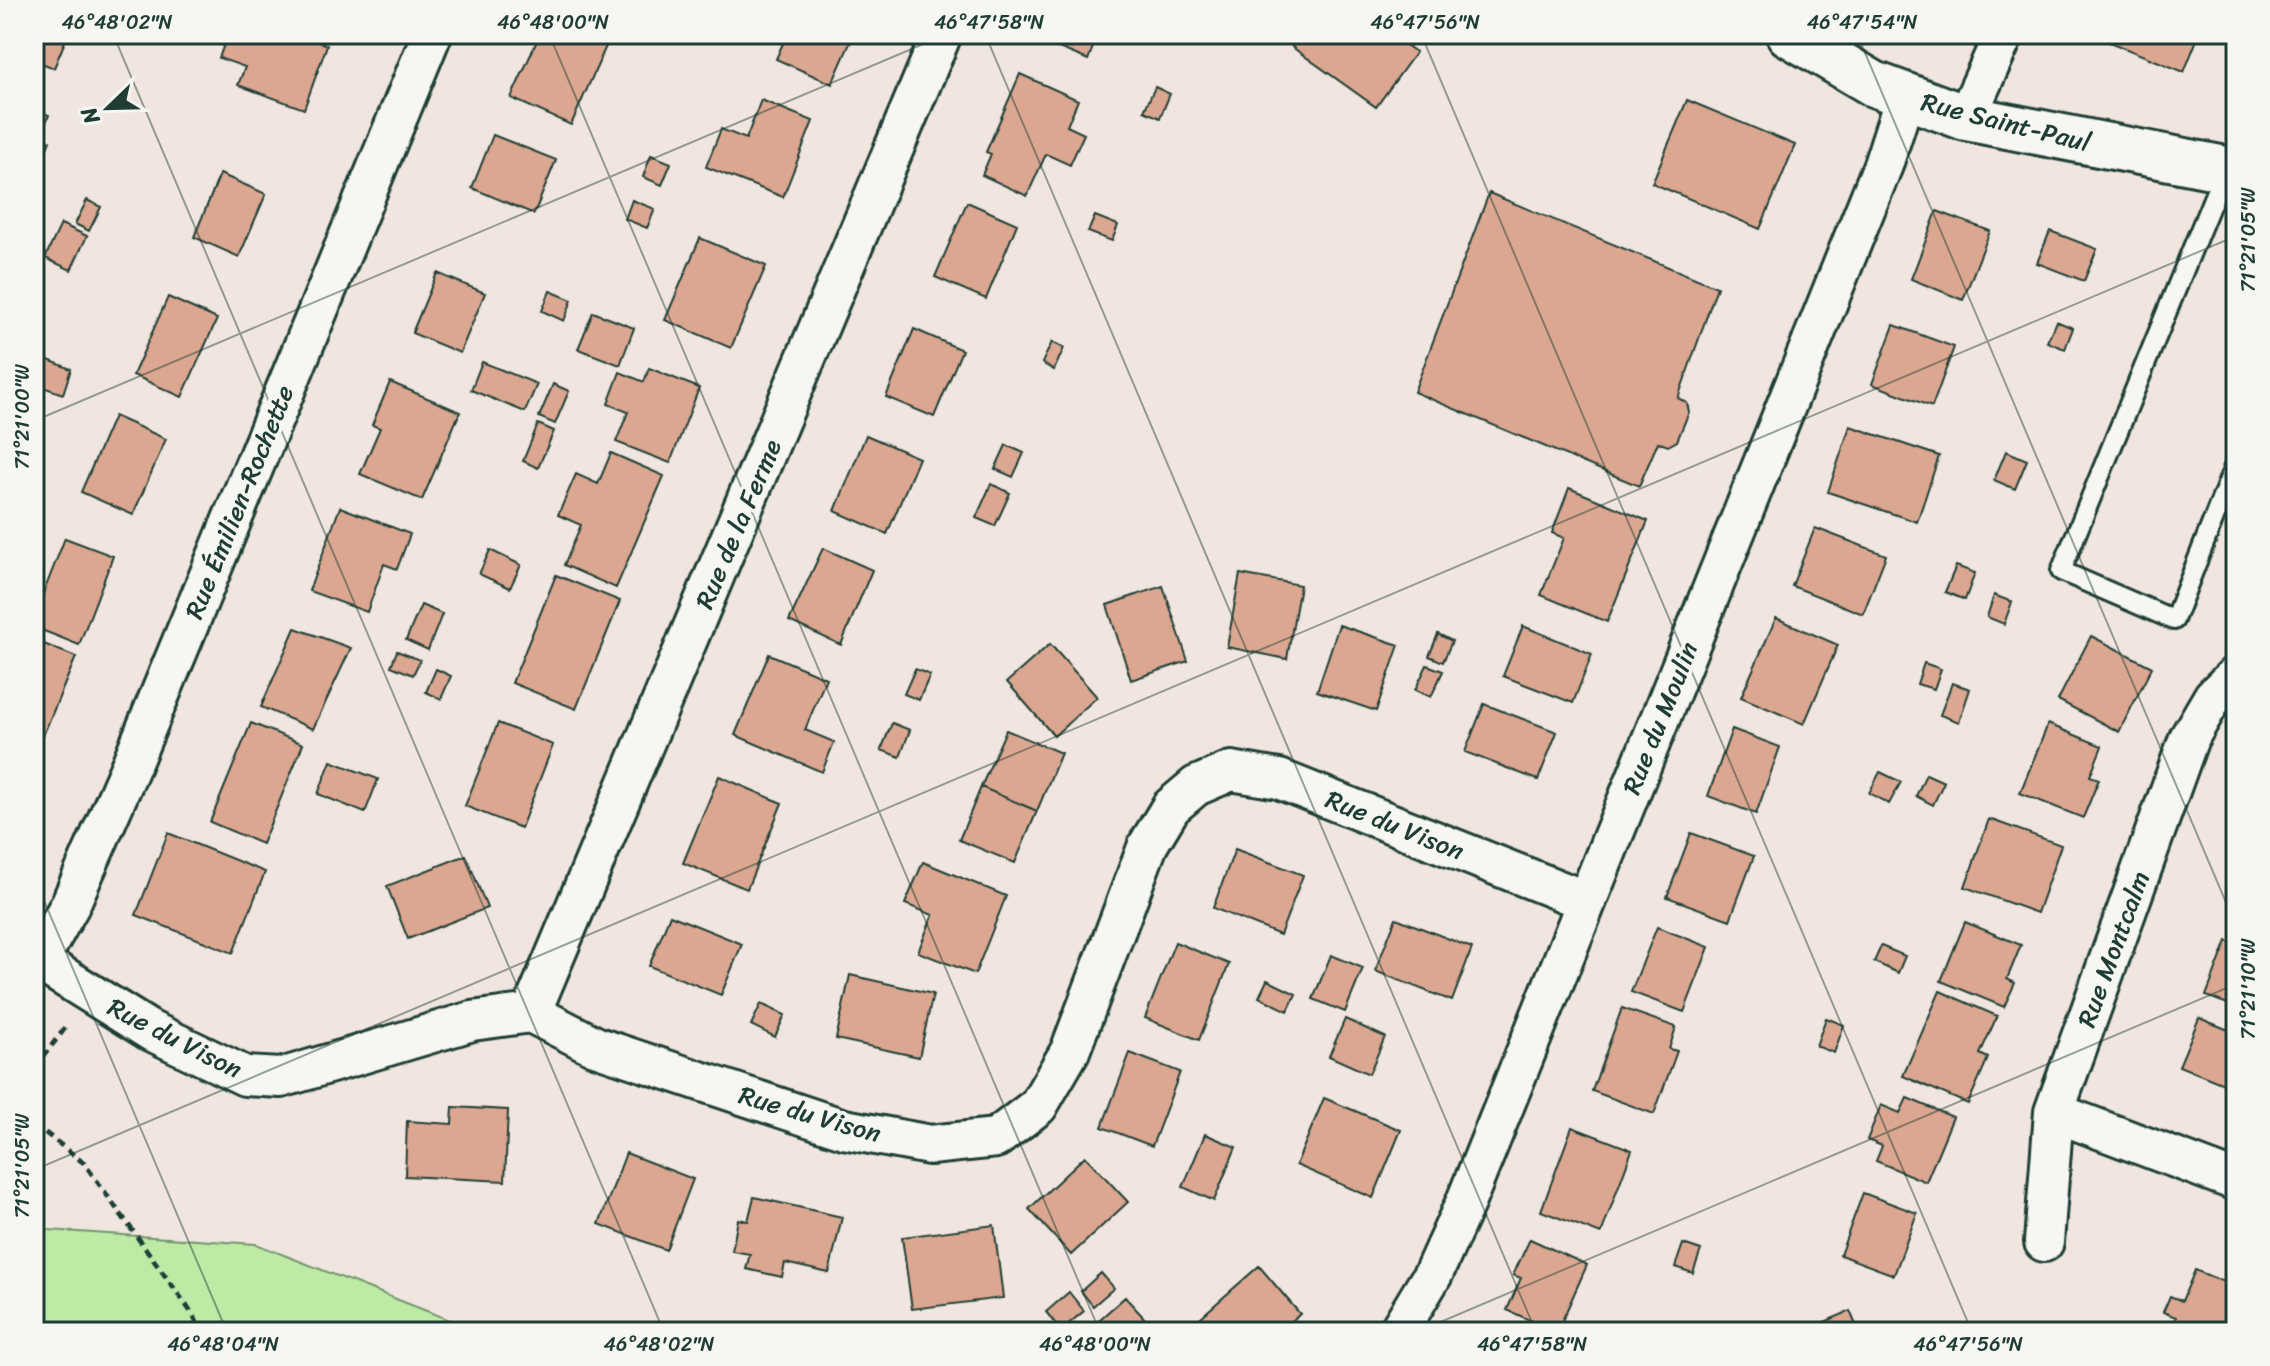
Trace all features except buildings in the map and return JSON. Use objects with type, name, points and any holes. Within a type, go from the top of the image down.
[{"type":"street","name":"Rue Émilien-Rochette","points":[[36,959],[70,905],[125,779],[432,34]]},
{"type":"street","name":"Rue de la Ferme","points":[[531,1013],[942,34]]},
{"type":"street","name":"Rue Saint-Paul","points":[[1789,34],[1874,84],[1966,118],[2231,170]]},
{"type":"street","points":[[1966,118],[2004,34]]},
{"type":"street","name":"Rue du Moulin","points":[[1398,1332],[1433,1274],[1466,1201],[1883,165],[1905,97]]},
{"type":"street","name":"Rue Montcalm","points":[[2044,1242],[2054,1112],[2189,738],[2213,697],[2236,675]]},
{"type":"street","name":"Rue du Vison","points":[[36,959],[91,995],[208,1060],[245,1076],[281,1078],[472,1021],[531,1013],[595,1046],[844,1129],[930,1145],[996,1138],[1038,1106],[1070,1051],[1148,845],[1171,807],[1196,786],[1231,771],[1279,779],[1586,901]]},
{"type":"street","points":[[2054,1112],[2236,1181]]},
{"type":"lane","points":[[2231,170],[2061,571],[2174,620],[2236,462]]},
{"type":"path","points":[[34,1068],[91,995]]},
{"type":"path","points":[[34,1124],[84,1163],[194,1316],[201,1332]]},
{"type":"green space","points":[[34,1229],[256,1244],[480,1332],[34,1332]]}]
